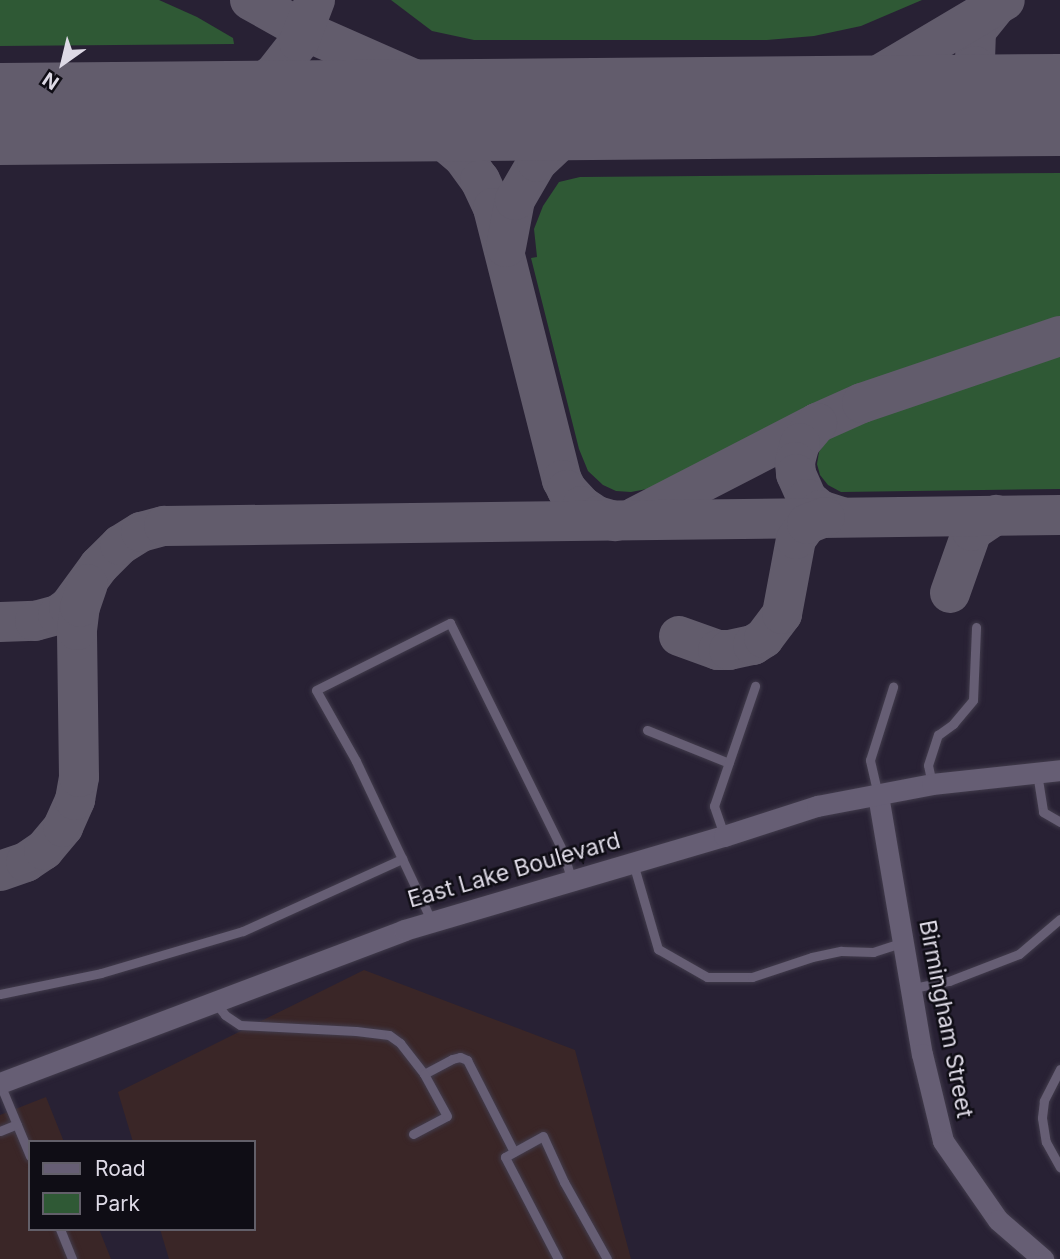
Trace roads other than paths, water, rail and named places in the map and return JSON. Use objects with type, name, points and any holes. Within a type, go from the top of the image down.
[{"type":"street","name":"East Lake Boulevard","points":[[0,1083],[432,922],[817,806],[932,785],[1060,770]]},
{"type":"street","name":"Birmingham Street","points":[[878,795],[922,1054],[943,1141],[998,1220],[1043,1259]]},
{"type":"lane","points":[[432,922],[356,761],[316,690],[450,623],[563,852],[572,881]]},
{"type":"lane","points":[[932,785],[928,765],[937,735],[953,724],[973,700],[976,626]]},
{"type":"lane","points":[[724,836],[714,806],[755,686]]},
{"type":"lane","points":[[878,795],[870,760],[893,687]]},
{"type":"lane","points":[[647,730],[729,763]]},
{"type":"lane","points":[[1037,773],[1043,812],[1060,822]]},
{"type":"lane","points":[[0,993],[101,973],[243,931],[402,859]]},
{"type":"lane","points":[[633,863],[658,949],[707,977],[752,977],[812,957],[841,951],[873,951],[903,942]]},
{"type":"lane","points":[[911,989],[949,981],[1019,954],[1060,919]]},
{"type":"lane","points":[[215,1002],[225,1016],[240,1025],[356,1031],[389,1035],[400,1042],[424,1073],[447,1116],[413,1134]]},
{"type":"lane","points":[[424,1073],[452,1059],[460,1057],[467,1060],[514,1152]]},
{"type":"lane","points":[[1060,1069],[1044,1101],[1042,1118],[1046,1143],[1060,1167]]},
{"type":"lane","points":[[0,1083],[28,1151]]},
{"type":"lane","points":[[0,1131],[17,1125]]},
{"type":"lane","points":[[558,1259],[505,1157],[542,1136],[607,1259]]},
{"type":"lane","points":[[61,1231],[72,1259]]}]
